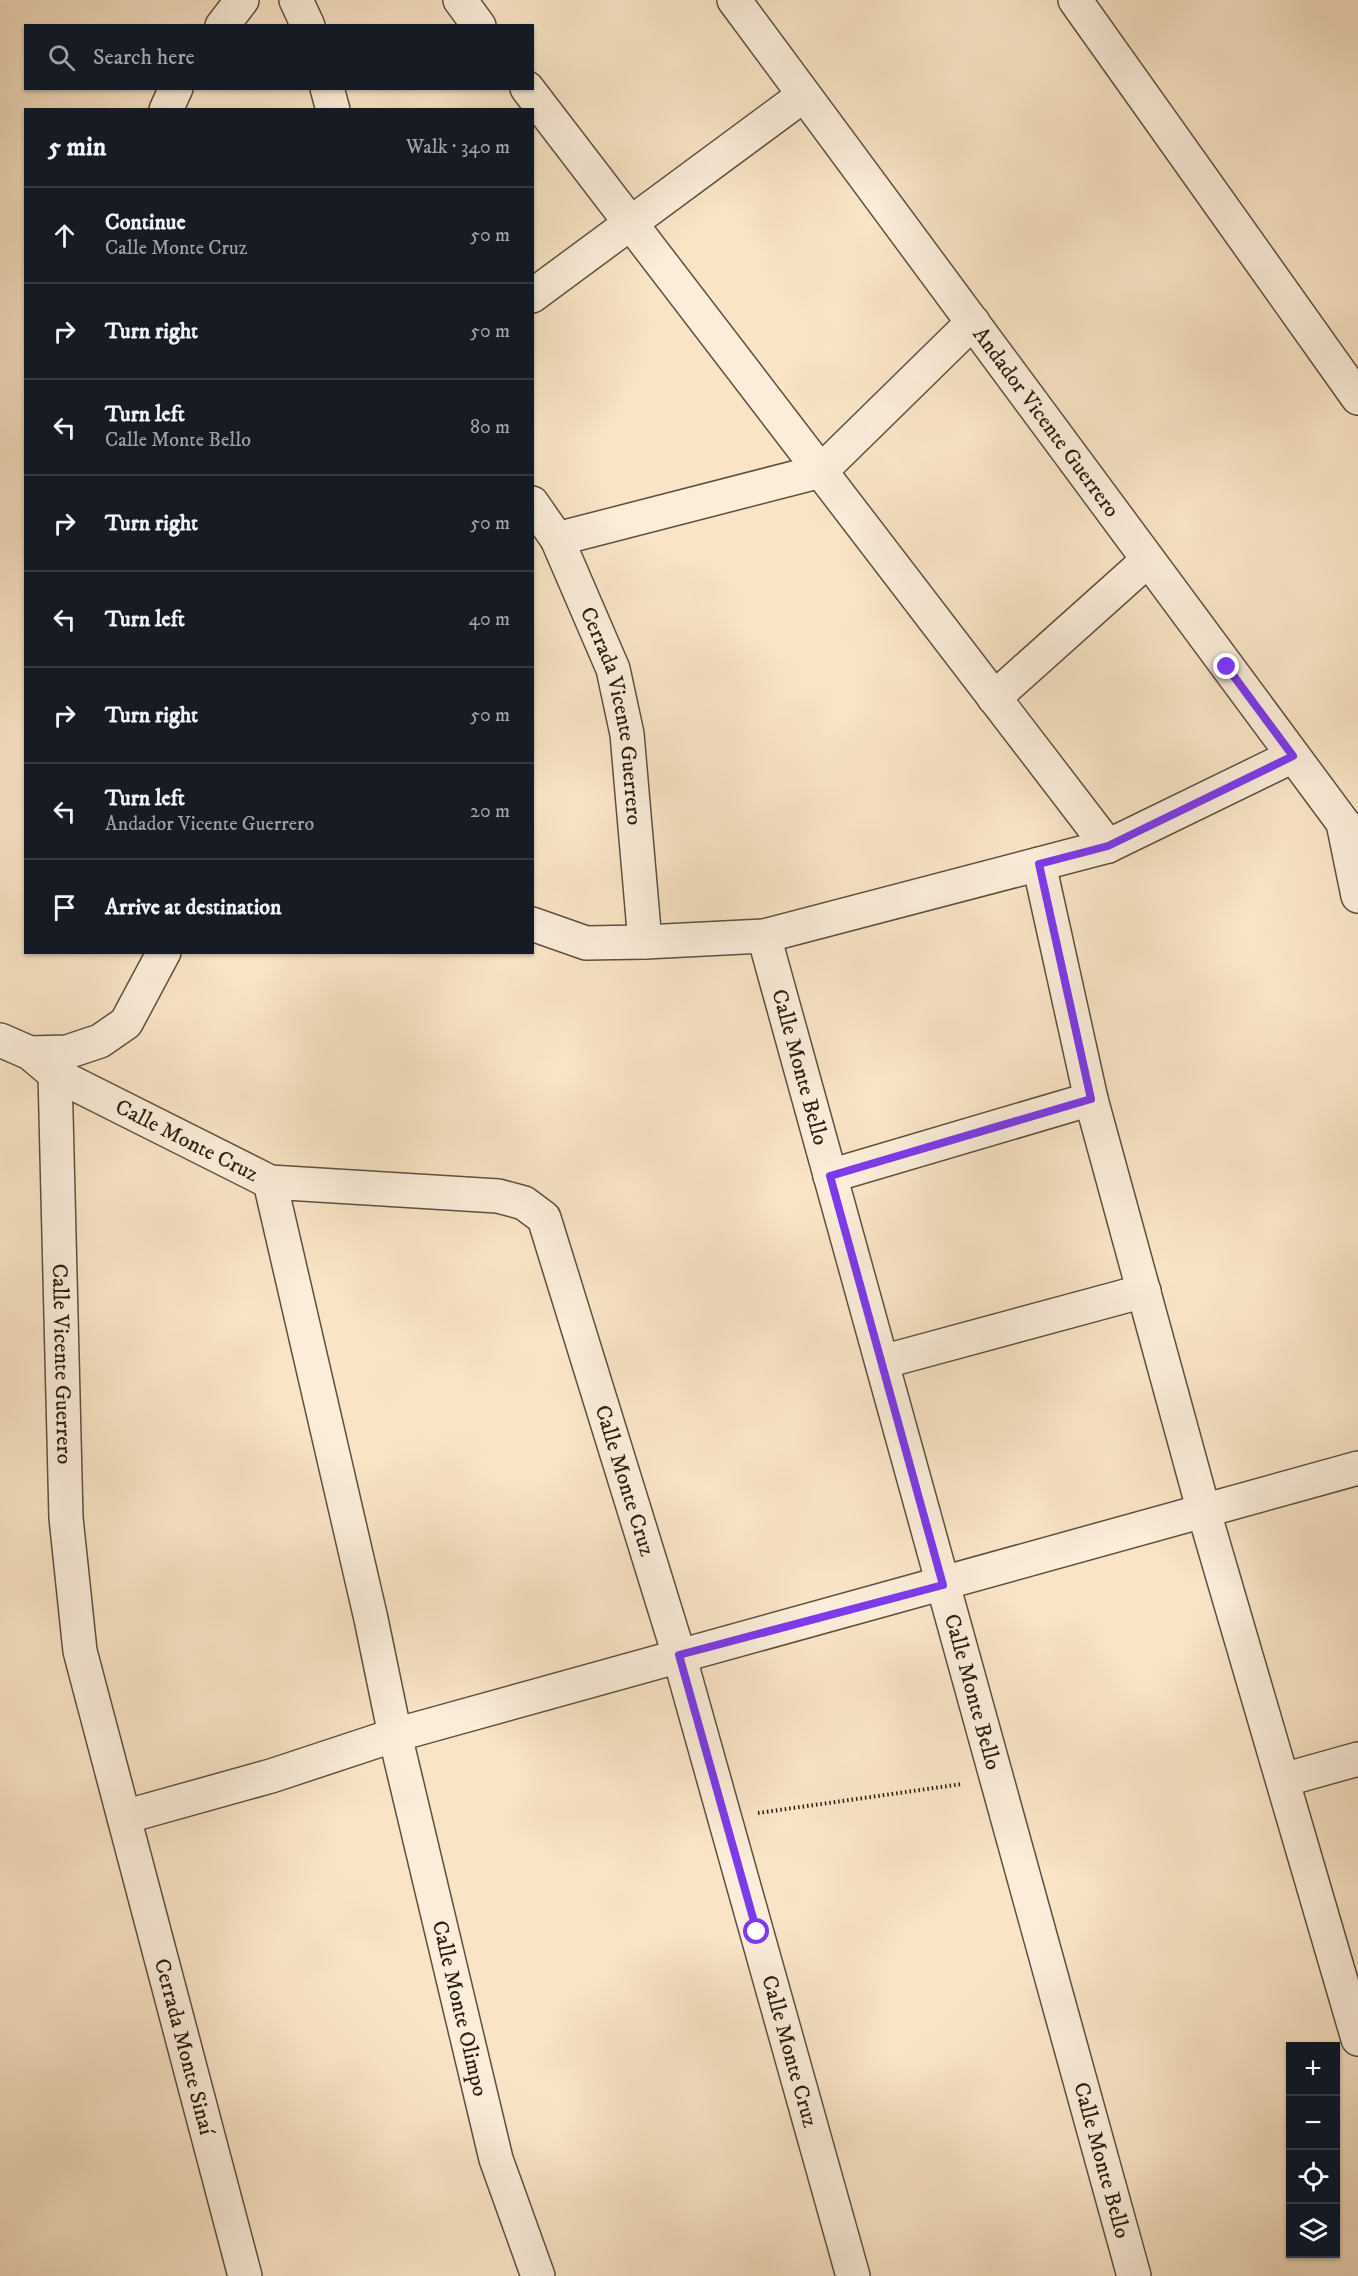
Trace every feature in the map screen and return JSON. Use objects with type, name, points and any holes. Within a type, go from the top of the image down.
[{"type":"street","points":[[224,24],[242,0]]},
{"type":"street","points":[[296,0],[307,24]]},
{"type":"street","points":[[460,0],[478,24]]},
{"type":"street","name":"Andador Vicente Guerrero","points":[[734,0],[1351,833]]},
{"type":"street","points":[[1075,0],[1358,398]]},
{"type":"street","points":[[167,108],[175,90]]},
{"type":"street","points":[[328,90],[332,108]]},
{"type":"street","points":[[529,90],[1108,846]]},
{"type":"street","points":[[534,295],[804,95]]},
{"type":"street","points":[[557,539],[821,471],[973,322]]},
{"type":"street","name":"Cerrada Vicente Guerrero","points":[[534,506],[557,539],[613,669],[625,723],[645,942]]},
{"type":"street","points":[[994,698],[1148,560]]},
{"type":"street","points":[[534,925],[586,943],[764,936],[1108,846],[1293,756]]},
{"type":"street","points":[[1351,833],[1358,896]]},
{"type":"street","points":[[1039,864],[1091,1099],[1143,1291],[1204,1512],[1358,2039]]},
{"type":"street","name":"Calle Monte Bello","points":[[764,936],[1134,2276]]},
{"type":"street","points":[[0,1040],[30,1053],[67,1052],[100,1041],[126,1023],[163,954]]},
{"type":"street","name":"Calle Monte Cruz","points":[[30,1053],[55,1074],[270,1182],[498,1196],[524,1203],[544,1218],[679,1655],[853,2276]]},
{"type":"street","name":"Calle Vicente Guerrero","points":[[55,1074],[66,1518],[80,1651],[124,1817]]},
{"type":"street","points":[[830,1176],[1091,1099]]},
{"type":"street","name":"Calle Monte Olimpo","points":[[270,1182],[369,1608],[395,1735],[496,2159],[538,2276]]},
{"type":"street","points":[[882,1362],[1143,1291]]},
{"type":"street","points":[[124,1817],[271,1776],[395,1735],[679,1655],[943,1585],[1358,1468]]},
{"type":"street","points":[[1282,1780],[1358,1759]]},
{"type":"street","name":"Cerrada Monte Sinaí","points":[[124,1817],[245,2276]]},
{"type":"path","points":[[725,1818],[997,1779]]},
{"type":"route","points":[[757,1932],[679,1655],[943,1585],[830,1176],[1091,1099],[1039,864],[1108,846],[1293,756],[1227,667]]}]
